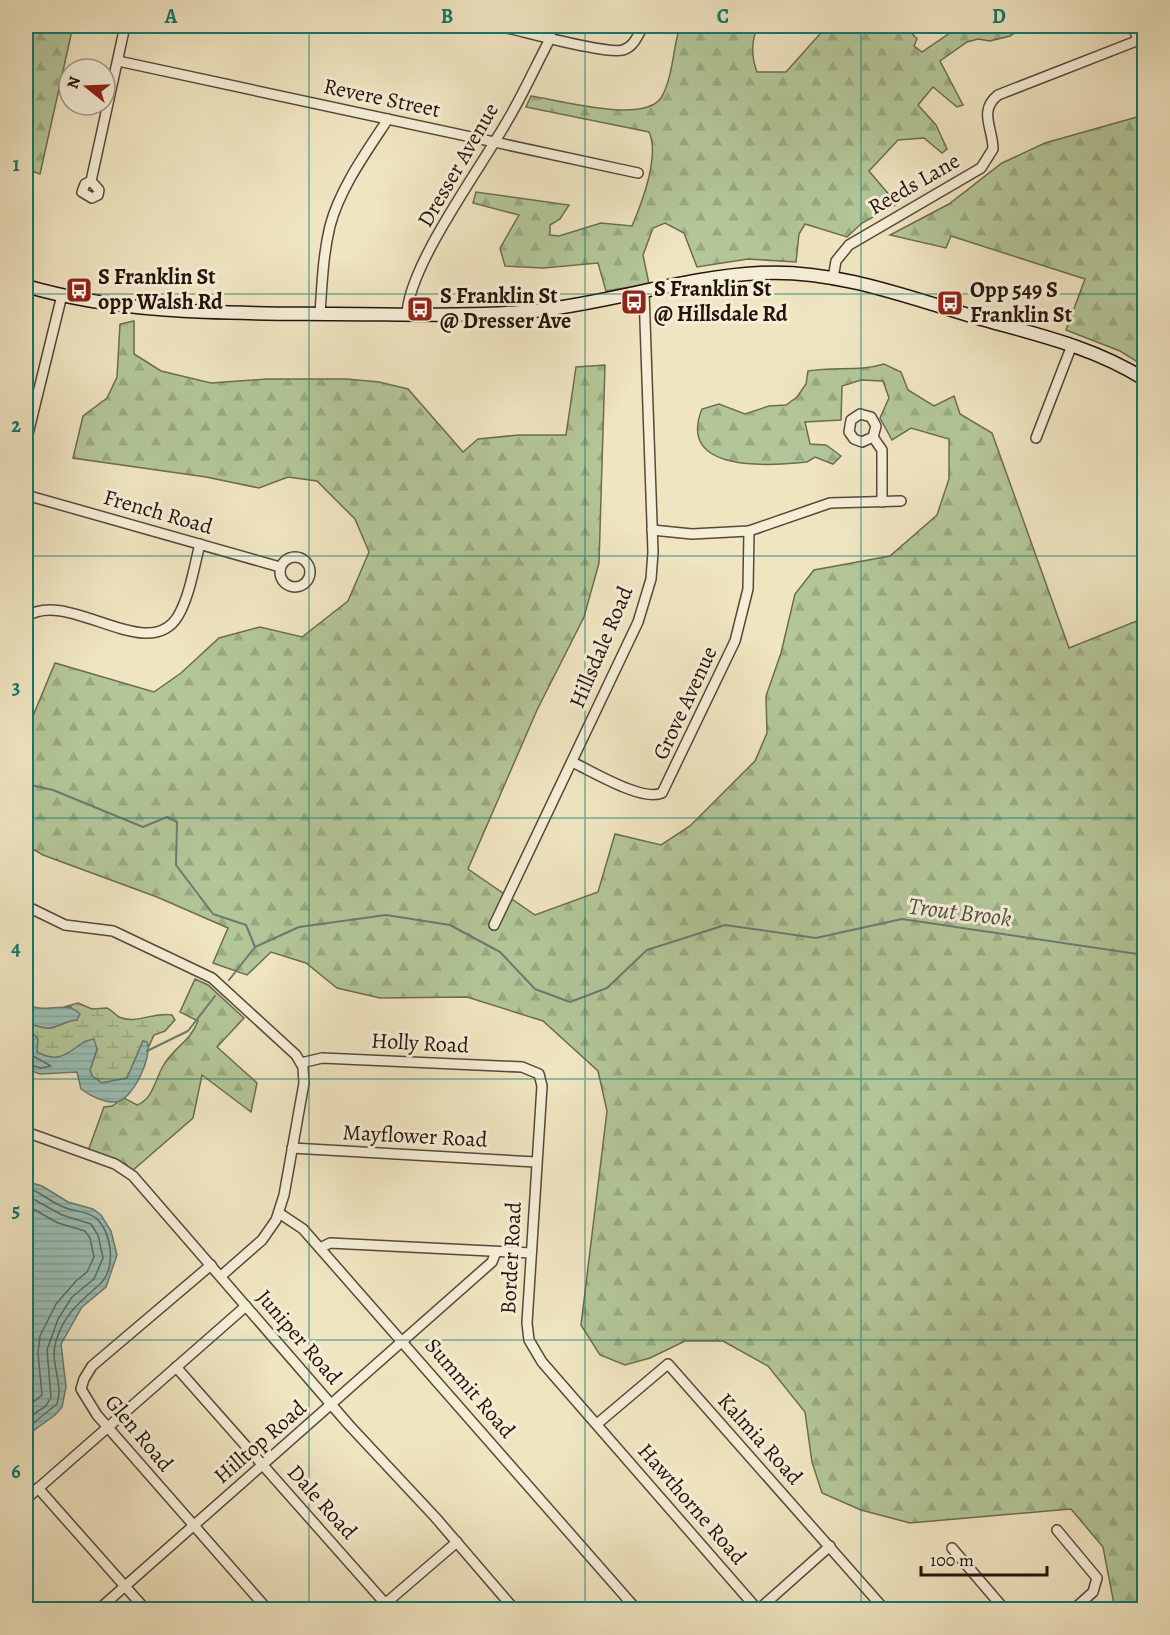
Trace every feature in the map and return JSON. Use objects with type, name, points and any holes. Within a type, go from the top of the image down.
[{"type":"main road","points":[[26,286],[62,296],[131,307],[320,314],[407,314],[523,312],[578,305],[750,274],[787,273],[833,278],[872,286],[1072,345],[1112,360],[1144,379]]},
{"type":"street","points":[[91,181],[125,26]]},
{"type":"street","points":[[498,26],[586,47],[622,51],[633,45],[643,26]]},
{"type":"street","points":[[1133,26],[1142,39]]},
{"type":"street","name":"Dresser Avenue","points":[[407,314],[410,294],[417,276],[458,200],[495,142],[551,37]]},
{"type":"street","name":"Reeds Lane","points":[[833,278],[838,256],[849,244],[981,168],[993,149],[987,110],[990,101],[998,95],[1142,39]]},
{"type":"street","name":"Revere Street","points":[[118,61],[638,173]]},
{"type":"street","points":[[320,314],[322,273],[331,224],[348,185],[388,119]]},
{"type":"street","name":"Hillsdale Road","points":[[494,925],[643,608],[651,579],[652,531],[645,292]]},
{"type":"street","points":[[26,442],[62,296]]},
{"type":"street","points":[[1035,438],[1072,345]]},
{"type":"street","points":[[873,437],[882,450],[882,502]]},
{"type":"street","name":"French Road","points":[[26,495],[280,567]]},
{"type":"street","points":[[652,531],[692,534],[749,531],[830,503],[901,501]]},
{"type":"street","name":"Grove Avenue","points":[[572,762],[638,793],[652,796],[662,793],[735,641],[748,589],[749,531]]},
{"type":"street","points":[[26,617],[40,610],[51,610],[141,633],[162,630],[174,621],[182,608],[200,544]]},
{"type":"street","points":[[26,906],[65,925],[108,929],[207,975],[223,987],[302,1063],[304,1077],[279,1213],[266,1235],[221,1276]]},
{"type":"street","name":"Holly Road","points":[[302,1063],[322,1058],[522,1067],[537,1072]]},
{"type":"street","name":"Border Road","points":[[537,1072],[542,1086],[531,1253],[529,1340],[539,1358],[597,1424]]},
{"type":"street","name":"Juniper Road","points":[[26,1132],[125,1169],[515,1610]]},
{"type":"street","name":"Mayflower Road","points":[[292,1148],[536,1162]]},
{"type":"street","name":"Summit Road","points":[[279,1213],[298,1224],[320,1248],[637,1610]]},
{"type":"street","points":[[320,1248],[330,1243],[531,1253]]},
{"type":"street","name":"Hilltop Road","points":[[98,1610],[492,1262],[496,1252]]},
{"type":"street","name":"Glen Road","points":[[211,1265],[92,1366],[82,1384],[82,1393],[107,1427],[268,1610]]},
{"type":"street","points":[[26,1499],[246,1306]]},
{"type":"street","name":"Kalmia Road","points":[[597,1424],[668,1365],[885,1610]]},
{"type":"street","name":"Dale Road","points":[[176,1367],[388,1607]]},
{"type":"street","name":"Hawthorne Road","points":[[597,1424],[758,1609]]},
{"type":"street","points":[[38,1488],[146,1610]]},
{"type":"street","points":[[1057,1530],[1093,1570],[1097,1582],[1093,1592],[1073,1610]]},
{"type":"street","points":[[388,1607],[457,1542]]},
{"type":"street","points":[[758,1609],[830,1546]]},
{"type":"street","points":[[952,1548],[1005,1610]]},
{"type":"green space","points":[[26,26],[73,26],[66,57],[57,57],[57,98],[40,174],[26,169]]},
{"type":"green space","points":[[680,26],[758,26],[753,49],[757,72],[786,72],[827,26],[905,26],[917,39],[914,46],[922,52],[960,26],[1024,26],[1010,36],[990,41],[978,39],[967,42],[940,61],[963,105],[957,107],[933,87],[918,105],[936,125],[947,149],[942,153],[924,138],[898,140],[869,171],[897,204],[862,223],[847,237],[805,224],[799,234],[796,262],[748,259],[697,267],[684,233],[665,223],[653,228],[643,255],[649,284],[606,291],[598,263],[543,268],[505,266],[500,248],[519,215],[473,203],[476,192],[569,205],[560,219],[550,225],[550,235],[559,236],[601,223],[632,226],[645,192],[651,166],[652,142],[649,132],[526,107],[531,96],[619,110],[651,106],[661,98],[665,90]]},
{"type":"green space","points":[[1144,115],[1144,366],[1120,351],[1066,330],[1085,279],[951,236],[946,248],[890,235],[949,204],[1002,163],[1045,143]]},
{"type":"green space","points":[[134,321],[134,354],[161,371],[211,383],[267,379],[346,379],[379,382],[408,389],[463,452],[478,439],[519,435],[566,435],[576,367],[605,365],[599,563],[584,617],[537,710],[468,869],[535,915],[598,892],[615,834],[661,845],[690,826],[755,761],[767,733],[766,696],[781,653],[795,594],[814,570],[890,556],[937,515],[949,479],[949,439],[911,428],[892,440],[880,418],[889,398],[883,381],[861,380],[842,386],[841,420],[805,422],[810,444],[826,445],[841,456],[833,464],[815,457],[807,462],[751,464],[731,461],[714,455],[702,445],[698,430],[702,409],[719,404],[745,414],[769,406],[786,405],[797,397],[806,384],[808,371],[865,368],[884,364],[901,372],[908,390],[934,406],[954,396],[960,414],[992,433],[1069,648],[1144,618],[1144,1609],[1111,1609],[1114,1604],[1103,1547],[1071,1509],[910,1523],[861,1510],[822,1493],[812,1462],[805,1412],[768,1366],[723,1341],[685,1341],[650,1358],[625,1365],[600,1355],[581,1325],[607,1111],[598,1071],[543,1021],[467,997],[380,998],[337,988],[306,963],[271,952],[247,975],[213,963],[228,928],[157,897],[43,855],[26,845],[26,733],[55,663],[154,692],[181,673],[219,638],[260,627],[302,637],[348,601],[369,552],[355,519],[317,481],[288,477],[259,488],[206,477],[73,458],[83,416],[107,398],[117,377],[120,324]]},
{"type":"green space","points":[[195,979],[208,985],[244,1018],[217,1047],[257,1083],[251,1112],[202,1075],[193,1118],[132,1171],[125,1164],[88,1151],[104,1107],[112,1106],[124,1098],[137,1105],[147,1098],[167,1060],[195,1028],[198,1021],[180,1012]]},
{"type":"green space","points":[[78,1003],[92,1009],[107,1008],[125,1019],[132,1020],[166,1014],[172,1015],[175,1020],[165,1031],[154,1035],[149,1046],[143,1041],[127,1078],[102,1083],[92,1076],[90,1070],[97,1049],[86,1041],[63,1056],[43,1057],[36,1050],[26,1026],[49,1028],[77,1020],[71,1007],[64,1007]]},
{"type":"water","points":[[26,1004],[40,1008],[68,1008],[80,1014],[77,1020],[53,1027],[26,1026]]},
{"type":"water","points":[[26,1026],[38,1039],[37,1052],[47,1056],[62,1056],[86,1041],[94,1039],[97,1049],[90,1070],[92,1076],[102,1083],[127,1078],[143,1041],[147,1042],[148,1049],[144,1067],[129,1094],[116,1102],[102,1100],[81,1089],[77,1072],[40,1074],[26,1069]]},
{"type":"water","points":[[26,1181],[42,1186],[68,1202],[93,1209],[101,1215],[111,1231],[117,1255],[106,1287],[82,1307],[61,1344],[66,1387],[62,1407],[55,1415],[26,1436]]},
{"type":"waterway","points":[[26,784],[53,790],[143,827],[167,817],[177,822],[176,865],[213,914],[246,925],[255,947]]},
{"type":"waterway","name":"Trout Brook","points":[[229,980],[255,947],[299,927],[386,915],[450,925],[500,952],[535,989],[570,1002],[607,988],[647,950],[725,925],[816,938],[902,919],[1144,955]]},
{"type":"waterway","name":"Trout Brook","points":[[147,1051],[188,1031],[215,996]]},
{"type":"place","name":"S Franklin St opp Walsh Rd","points":[[79,290]]},
{"type":"place","name":"S Franklin St @ Hillsdale Rd","points":[[634,302]]},
{"type":"place","name":"Opp 549 S Franklin St","points":[[950,303]]},
{"type":"place","name":"S Franklin St @ Dresser Ave","points":[[420,309]]}]
